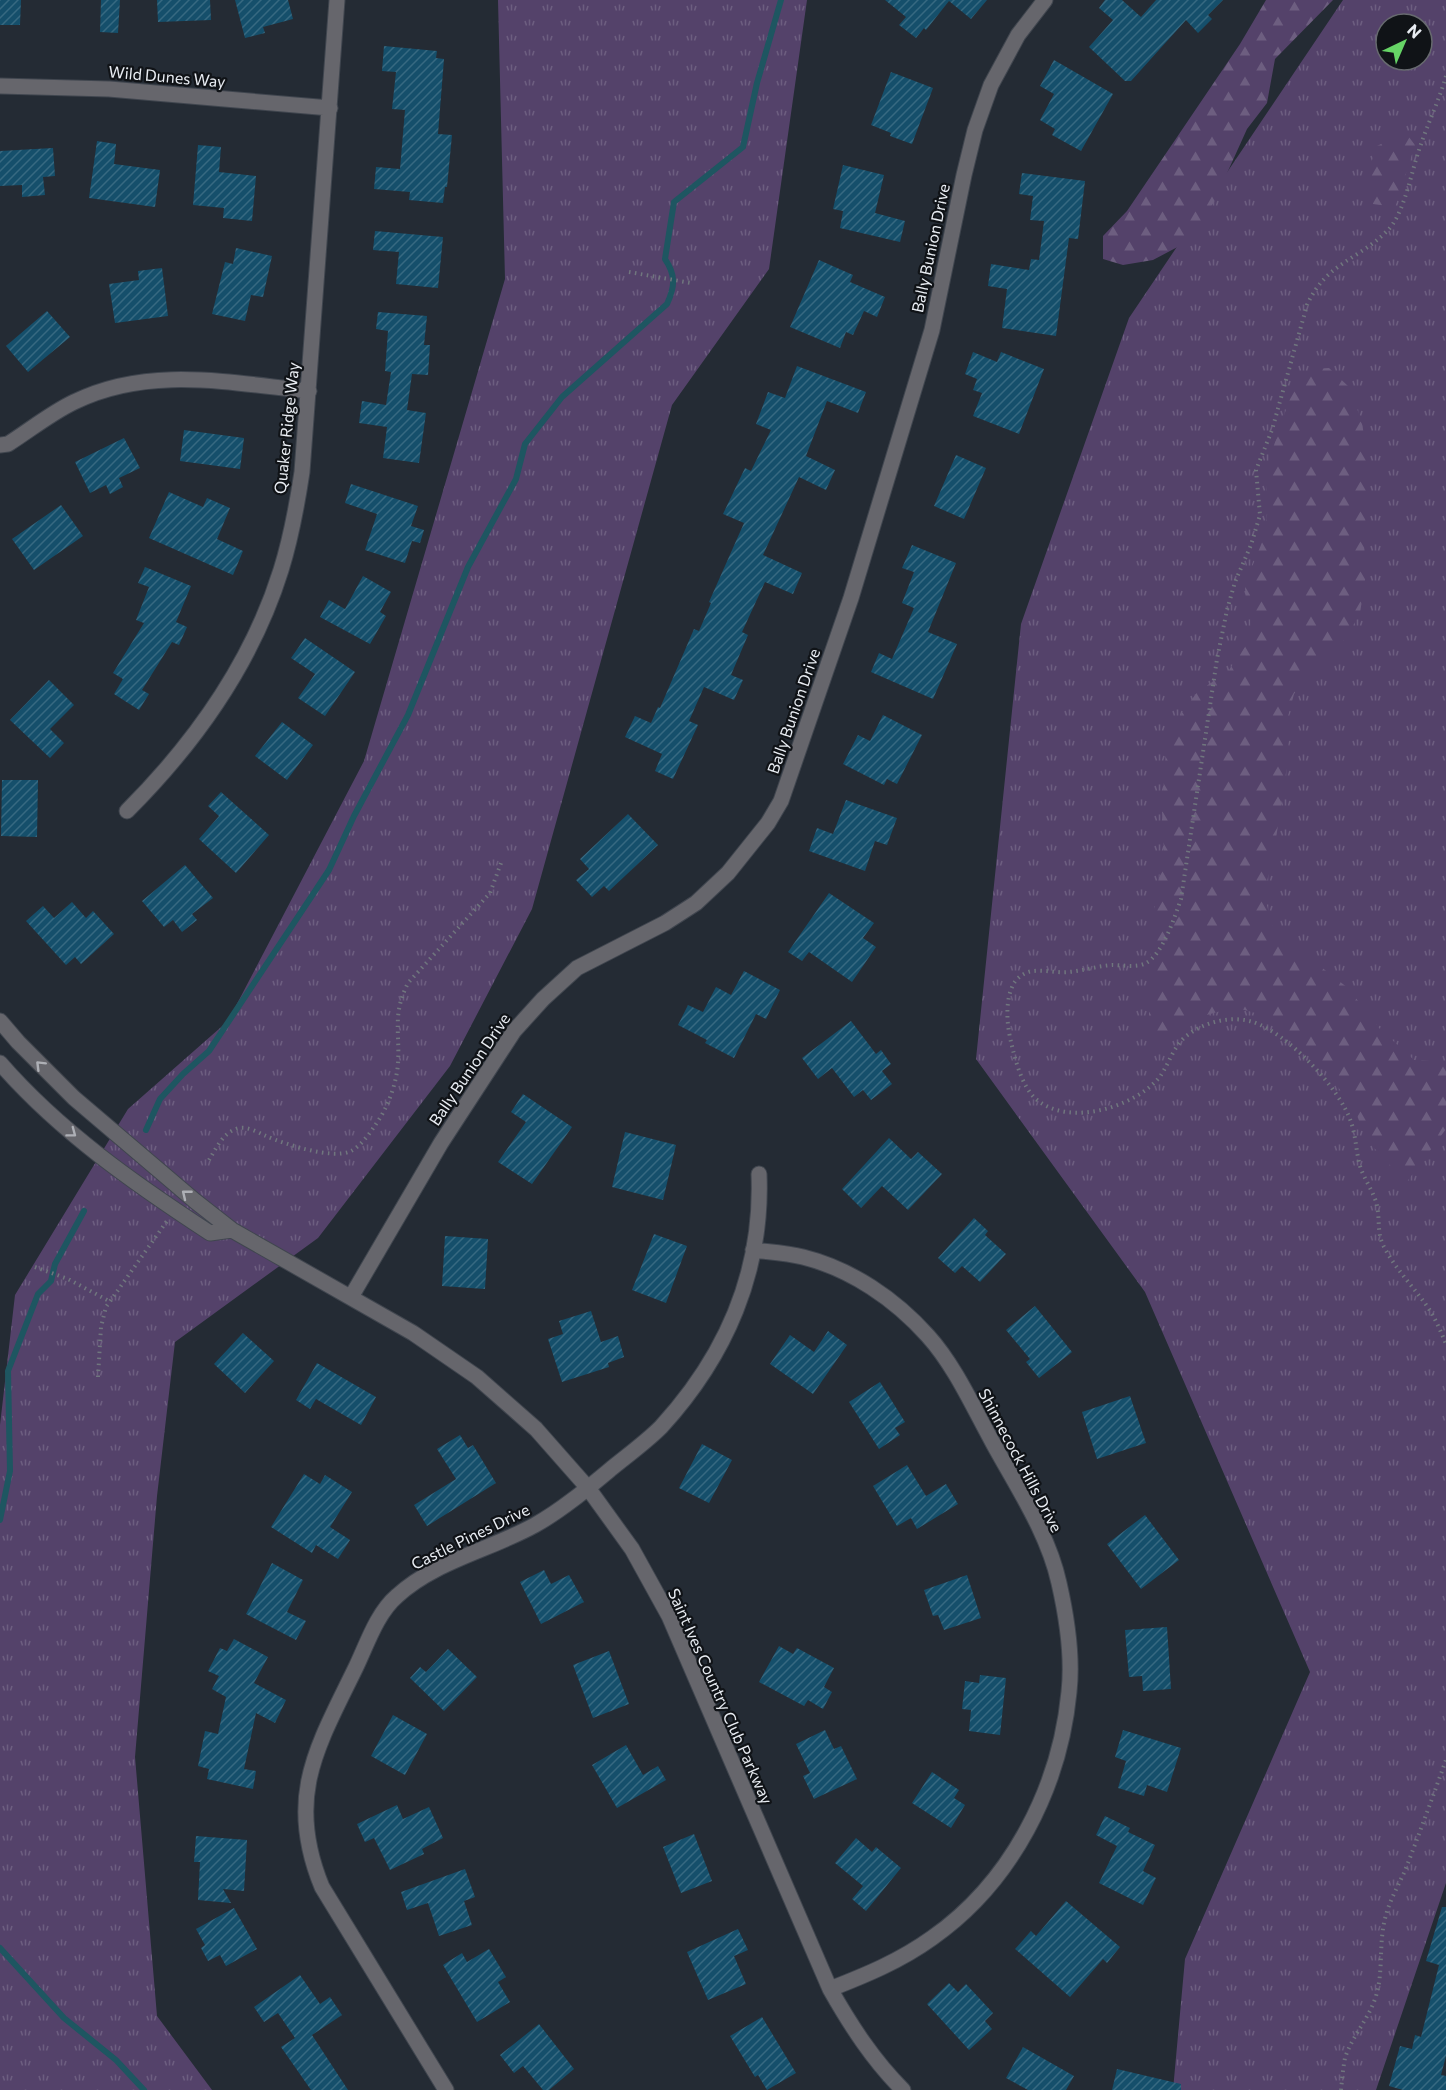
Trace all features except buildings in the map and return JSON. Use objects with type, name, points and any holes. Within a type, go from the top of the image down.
[{"type":"street","name":"Quaker Ridge Way","points":[[127,811],[156,781],[208,717],[237,670],[262,621],[281,570],[295,517],[302,472],[309,391],[337,0]]},
{"type":"street","name":"Bally Bunion Drive","points":[[351,1297],[441,1143],[514,1031],[543,999],[577,968],[665,923],[696,903],[728,873],[768,823],[781,801],[851,598],[932,330],[975,130],[991,85],[1018,35],[1045,0]]},
{"type":"street","name":"Wild Dunes Way","points":[[0,86],[109,89],[330,108]]},
{"type":"street","points":[[0,445],[8,444],[73,402],[103,390],[135,382],[192,378],[309,391]]},
{"type":"street","name":"Saint Ives Country Club Parkway","points":[[0,1021],[74,1098],[232,1230],[413,1333],[477,1377],[536,1429],[588,1488],[632,1549],[669,1616],[830,1989],[854,2031],[884,2070],[903,2090]]},
{"type":"street","name":"Saint Ives Country Club Parkway","points":[[0,1063],[52,1118],[153,1195],[210,1233],[232,1230]]},
{"type":"street","name":"Castle Pines Drive","points":[[446,2090],[322,1887],[313,1865],[304,1812],[307,1785],[321,1739],[380,1619],[395,1597],[424,1576],[535,1525],[588,1488],[659,1428],[699,1382],[717,1353],[734,1318],[745,1286],[760,1206],[759,1174]]},
{"type":"street","name":"Shinnecock Hills Drive","points":[[753,1250],[803,1257],[850,1275],[893,1302],[929,1337],[953,1371],[1039,1526],[1059,1580],[1068,1632],[1070,1690],[1060,1748],[1042,1803],[1014,1854],[977,1899],[933,1938],[884,1968],[830,1989]]},
{"type":"path","points":[[1446,76],[1396,221],[1387,231],[1340,264],[1325,278],[1314,291],[1307,305],[1272,429],[1256,470],[1260,514],[1227,610],[1217,659],[1181,899],[1172,925],[1147,963],[1138,966],[1105,966],[1066,972],[1032,971],[1020,976],[1014,983],[1010,995],[1007,1022],[1012,1046],[1028,1090],[1037,1100],[1047,1106],[1081,1113],[1110,1109],[1146,1089],[1158,1080],[1183,1039],[1215,1022],[1233,1018],[1255,1023],[1280,1037],[1311,1065],[1346,1110],[1352,1123],[1359,1164],[1377,1206],[1379,1235],[1392,1262],[1428,1307],[1446,1344]]},
{"type":"path","points":[[629,272],[689,283]]},
{"type":"path","points":[[209,1160],[224,1137],[230,1132],[243,1128],[322,1152],[340,1154],[351,1151],[360,1144],[377,1123],[392,1091],[398,1062],[397,1013],[408,983],[490,893],[501,863]]},
{"type":"path","points":[[98,1377],[101,1327],[106,1307],[160,1232]]},
{"type":"path","points":[[35,1267],[65,1278],[109,1301]]},
{"type":"path","points":[[1341,2090],[1346,2058],[1354,2038],[1366,2022],[1377,1994],[1382,1965],[1380,1947],[1382,1929],[1387,1911],[1446,1760]]},
{"type":"green space","points":[[498,0],[807,0],[769,269],[672,405],[532,909],[450,1066],[318,1238],[175,1342],[157,1496],[135,1757],[157,2016],[212,2090],[0,2090],[0,1425],[15,1295],[128,1109],[228,1021],[364,761],[505,279]]},
{"type":"green space","points":[[1266,0],[1333,0],[1275,59],[1267,103],[1247,129],[1214,202],[1187,242],[1153,260],[1123,265],[1103,259],[1103,236],[1127,211],[1240,44]]},
{"type":"green space","points":[[1343,0],[1446,0],[1446,1883],[1376,2090],[1173,2090],[1185,1959],[1310,1672],[1145,1292],[976,1059],[1021,624],[1129,318]]},
{"type":"green space","points":[[1405,132],[1415,145],[1395,207],[1373,204],[1365,180],[1377,146]]},
{"type":"green space","points":[[1329,368],[1349,387],[1362,422],[1369,472],[1364,543],[1366,574],[1360,613],[1346,638],[1294,694],[1287,720],[1289,753],[1275,845],[1264,895],[1277,941],[1316,963],[1348,988],[1379,1028],[1414,1060],[1446,1062],[1446,1129],[1406,1183],[1366,1139],[1355,1110],[1327,1072],[1293,1036],[1266,1016],[1234,1007],[1190,1020],[1162,1035],[1149,1028],[1149,1006],[1155,979],[1149,945],[1164,853],[1162,811],[1166,749],[1182,713],[1198,691],[1227,673],[1251,638],[1250,615],[1245,589],[1263,540],[1269,503],[1265,479],[1269,460],[1294,386],[1312,369]]},
{"type":"waterway","points":[[146,1130],[160,1099],[209,1051],[329,870],[354,816],[408,715],[468,567],[516,479],[525,444],[562,397],[667,304],[672,292],[673,276],[665,259],[674,202],[743,147],[757,83],[781,0]]},
{"type":"waterway","points":[[0,1520],[10,1471],[8,1371],[38,1294],[51,1281],[55,1264],[84,1211]]},
{"type":"waterway","points":[[0,1948],[64,2018],[116,2060],[144,2090]]}]
